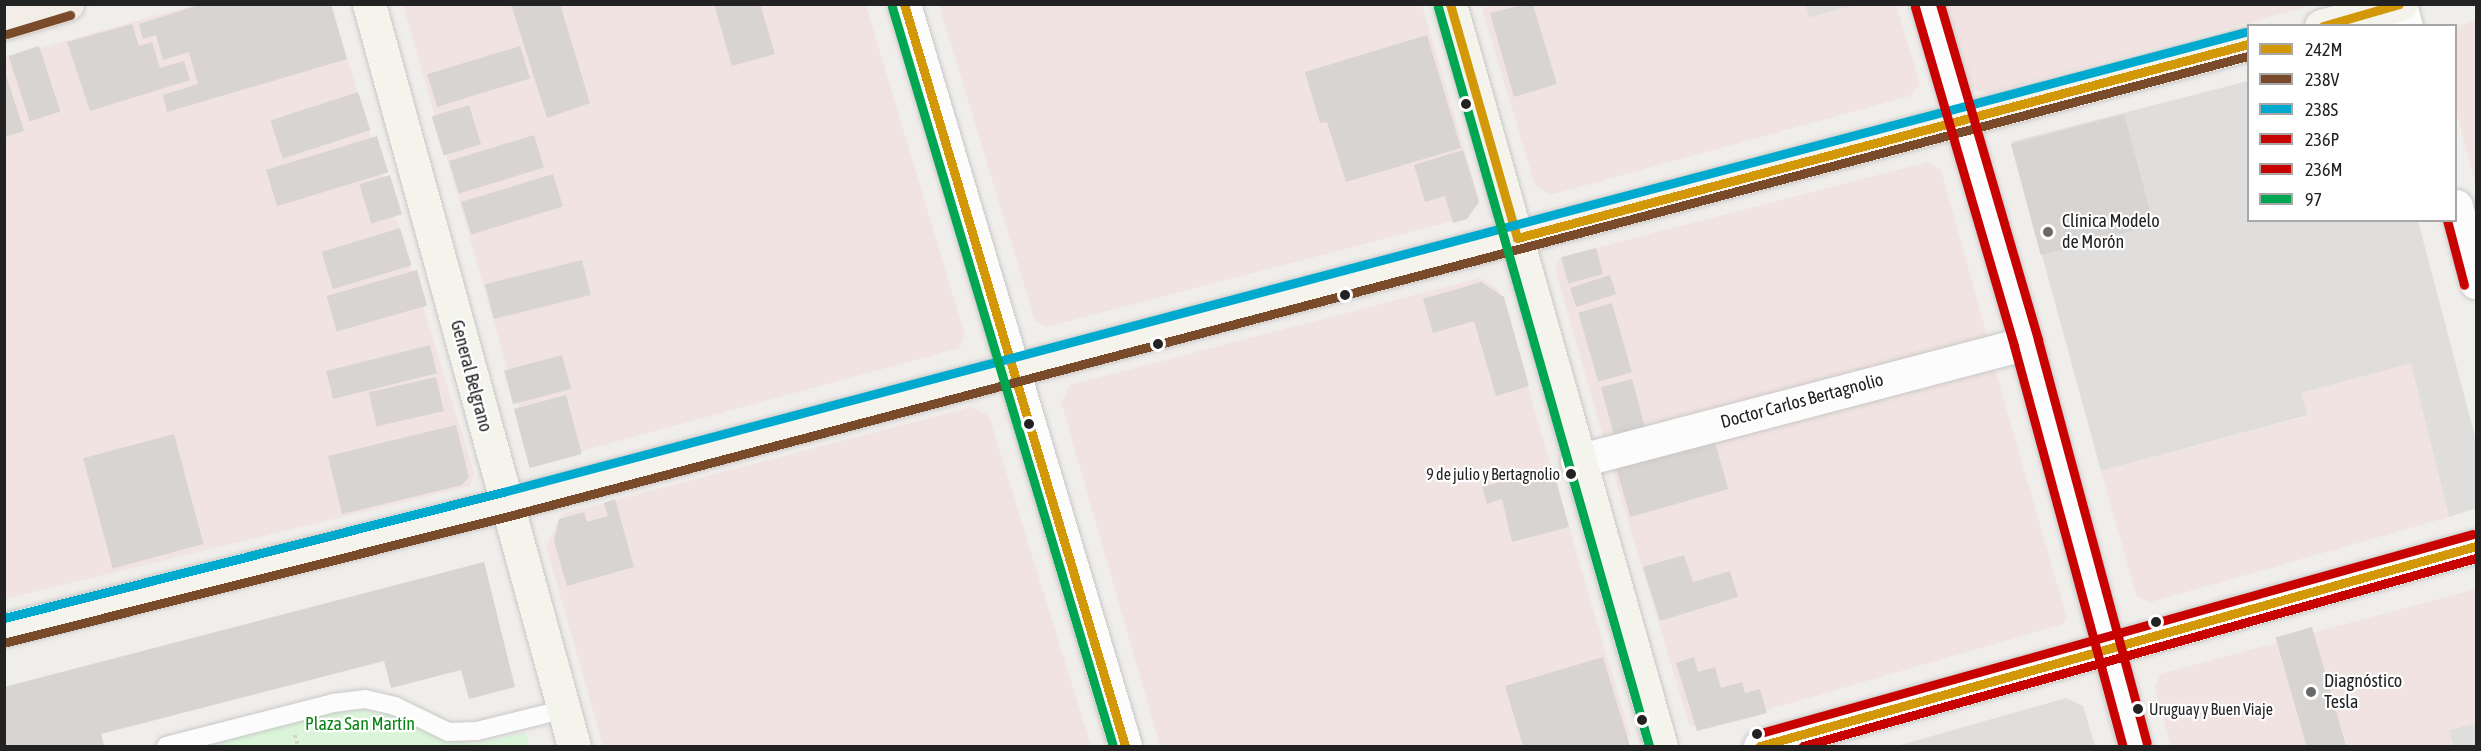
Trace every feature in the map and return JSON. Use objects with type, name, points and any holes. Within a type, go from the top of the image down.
[{"type":"main road","points":[[4,23],[67,4]]},
{"type":"street","name":"General Belgrano","points":[[369,4],[574,747]]},
{"type":"street","points":[[904,4],[1125,747]]},
{"type":"street","points":[[1450,4],[1517,238],[1577,461],[1661,747]]},
{"type":"street","points":[[1927,4],[2026,343],[2134,747]]},
{"type":"street","points":[[2329,24],[2401,5],[2406,24]]},
{"type":"street","points":[[4,630],[506,504],[2247,44]]},
{"type":"street","points":[[2457,210],[2476,282]]},
{"type":"street","name":"Doctor Carlos Bertagnolio","points":[[1577,461],[2026,343]]},
{"type":"street","points":[[1760,747],[2476,546]]},
{"type":"lane","points":[[166,747],[333,703],[365,699],[396,706],[448,732],[477,731],[562,710]]},
{"type":"shaded area","points":[[1805,4],[1856,5],[1809,18]]},
{"type":"shaded area","points":[[1805,4],[1809,18],[1856,5],[1896,5],[1920,84],[1910,96],[1550,195],[1535,186],[1481,5]]},
{"type":"shaded area","points":[[1946,4],[2314,5],[1989,93],[1974,90],[1967,78]]},
{"type":"shaded area","points":[[194,5],[331,5],[474,473],[470,486],[5,599],[4,58]]},
{"type":"shaded area","points":[[403,5],[866,5],[965,335],[960,348],[541,462],[532,455]]},
{"type":"shaded area","points":[[939,5],[1422,5],[1479,199],[1468,217],[1046,327],[1035,321]]},
{"type":"shaded area","points":[[2476,20],[2476,185],[2457,117],[2457,26]]},
{"type":"shaded area","points":[[2247,81],[2247,222],[2418,222],[2476,440],[2476,508],[2449,517],[2410,364],[2302,393],[2308,415],[2101,471],[2011,142]]},
{"type":"shaded area","points":[[1928,162],[1941,170],[1987,335],[1985,344],[1605,444],[1555,269],[1561,257]]},
{"type":"shaded area","points":[[1480,278],[1499,290],[1630,734],[1624,746],[1160,746],[1061,402],[1070,385]]},
{"type":"shaded area","points":[[1992,359],[2067,618],[2063,624],[1701,729],[1689,724],[1611,465]]},
{"type":"shaded area","points":[[2411,363],[2449,517],[2151,602],[2137,597],[2101,471],[2308,416],[2301,393]]},
{"type":"shaded area","points":[[971,407],[989,416],[1091,746],[603,746],[546,546],[562,514]]},
{"type":"shaded area","points":[[2476,589],[2476,723],[2449,730],[2453,746],[2171,746],[2155,688],[2160,674]]},
{"type":"shaded area","points":[[2066,698],[2083,706],[2095,746],[1897,746]]},
{"type":"shaded area","points":[[2476,723],[2476,746],[2453,746],[2449,730]]},
{"type":"green space","name":"Plaza San Martín","points":[[365,699],[469,744],[526,733],[530,746],[166,746]]},
{"type":"building","points":[[202,4],[331,4],[347,59],[167,112],[163,95],[198,84],[189,52],[163,60],[156,35],[143,39],[139,24]]},
{"type":"building","points":[[511,4],[560,4],[590,103],[547,118]]},
{"type":"building","points":[[714,4],[760,4],[775,54],[732,66]]},
{"type":"building","points":[[1522,5],[1533,5],[1557,84],[1514,97],[1490,13]]},
{"type":"building","points":[[132,24],[139,46],[152,42],[160,68],[184,61],[190,80],[90,111],[67,42]]},
{"type":"building","points":[[1427,35],[1461,148],[1346,182],[1327,122],[1320,123],[1305,72]]},
{"type":"building","points":[[39,46],[60,112],[30,122],[9,56]]},
{"type":"building","points":[[520,46],[530,79],[437,107],[427,74]]},
{"type":"building","points":[[4,69],[24,131],[4,137]]},
{"type":"building","points":[[358,92],[370,130],[283,158],[271,120]]},
{"type":"building","points":[[469,105],[481,144],[444,156],[432,116]]},
{"type":"building","points":[[2124,114],[2154,225],[2041,255],[2011,144]]},
{"type":"building","points":[[534,135],[544,168],[459,194],[449,161]]},
{"type":"building","points":[[377,136],[388,172],[277,206],[266,170]]},
{"type":"building","points":[[1463,150],[1479,202],[1467,219],[1453,223],[1445,196],[1425,202],[1414,165]]},
{"type":"building","points":[[553,174],[563,207],[471,235],[461,202]]},
{"type":"building","points":[[390,175],[402,214],[371,224],[359,184]]},
{"type":"building","points":[[400,228],[411,265],[333,289],[322,252]]},
{"type":"building","points":[[1596,248],[1603,274],[1568,283],[1561,257]]},
{"type":"building","points":[[582,260],[591,295],[494,319],[485,284]]},
{"type":"building","points":[[417,270],[427,306],[337,331],[327,296]]},
{"type":"building","points":[[1610,275],[1616,294],[1576,307],[1570,288]]},
{"type":"building","points":[[1481,282],[1504,297],[1529,386],[1496,396],[1474,321],[1433,333],[1423,299]]},
{"type":"building","points":[[1612,303],[1632,372],[1598,382],[1578,313]]},
{"type":"building","points":[[430,345],[437,373],[333,399],[326,371]]},
{"type":"building","points":[[562,355],[571,389],[513,404],[504,371]]},
{"type":"building","points":[[436,377],[444,411],[377,427],[369,393]]},
{"type":"building","points":[[1632,379],[1646,431],[1615,439],[1601,387]]},
{"type":"building","points":[[566,395],[582,454],[530,468],[514,409]]},
{"type":"building","points":[[456,425],[469,477],[462,485],[342,514],[328,456]]},
{"type":"building","points":[[174,434],[204,544],[113,568],[83,458]]},
{"type":"building","points":[[1714,439],[1728,489],[1630,517],[1616,467]]},
{"type":"building","points":[[1553,469],[1569,527],[1512,542],[1502,499],[1487,504],[1482,487]]},
{"type":"building","points":[[615,499],[634,567],[567,586],[554,541],[559,519],[584,512],[587,522],[608,516],[604,503]]},
{"type":"building","points":[[1684,555],[1693,582],[1730,571],[1738,597],[1660,621],[1643,567]]},
{"type":"building","points":[[484,562],[515,687],[469,699],[461,670],[391,688],[384,661],[101,734],[104,746],[4,746],[4,687]]},
{"type":"building","name":"Diagnóstico Tesla","points":[[2312,627],[2346,746],[2307,746],[2275,637]]},
{"type":"building","points":[[1603,657],[1630,746],[1523,746],[1505,686]]},
{"type":"building","points":[[1694,657],[1698,672],[1715,667],[1721,688],[1742,682],[1745,693],[1760,689],[1767,713],[1697,731],[1676,663]]},
{"type":"transit line","name":"242M","points":[[904,4],[1125,746]]},
{"type":"transit line","name":"242M","points":[[1450,4],[1517,238],[2247,44]]},
{"type":"transit line","name":"236M","points":[[1940,4],[2038,340],[2147,743]]},
{"type":"transit line","name":"242M","points":[[2330,24],[2399,4]]},
{"type":"transit line","name":"97","points":[[892,7],[1113,746]]},
{"type":"transit line","name":"97","points":[[1438,7],[1649,746]]},
{"type":"transit line","name":"236P","points":[[1915,7],[2014,346],[2123,746]]},
{"type":"transit line","name":"238V","points":[[7,34],[70,15]]},
{"type":"transit line","name":"238S","points":[[4,618],[503,492],[2245,32]]},
{"type":"transit line","name":"238V","points":[[7,642],[509,516],[2247,56]]},
{"type":"transit line","name":"236P","points":[[2448,222],[2464,285]]},
{"type":"transit line","name":"236M","points":[[1757,734],[2473,534]]},
{"type":"transit line","name":"242M","points":[[1760,746],[2476,546]]},
{"type":"transit line","name":"236P","points":[[1803,746],[2476,558]]},
{"type":"place","name":"Clínica Modelo de Morón","points":[[2048,232]]},
{"type":"place","name":"9 de julio y Bertagnolio","points":[[1571,474]]},
{"type":"place","name":"Diagnóstico Tesla","points":[[2311,692]]},
{"type":"place","name":"Uruguay y Buen Viaje","points":[[2138,709]]}]
